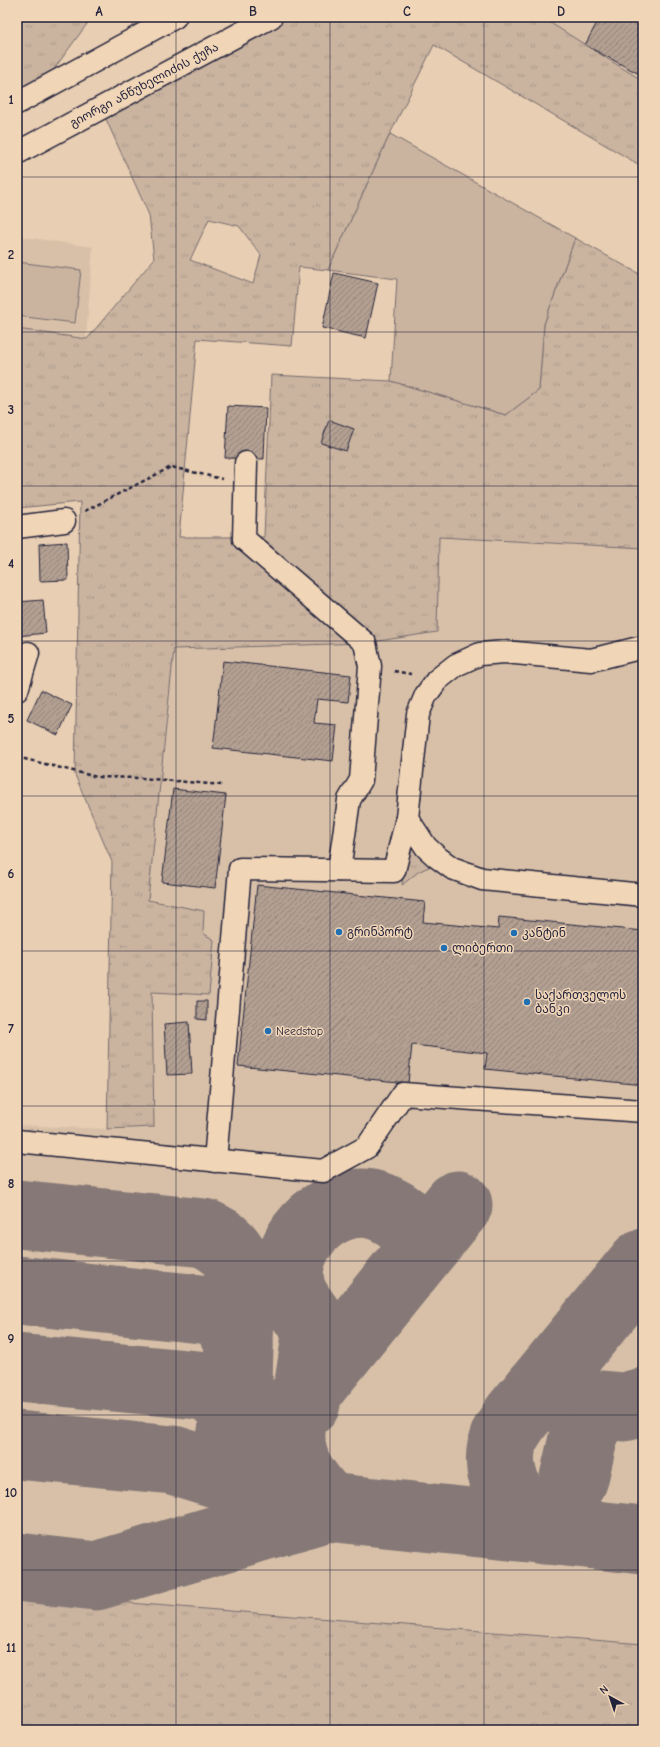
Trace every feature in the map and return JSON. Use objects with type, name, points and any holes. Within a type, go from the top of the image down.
[{"type":"street","points":[[17,103],[175,17]]},
{"type":"street","name":"გიორგი ანწუხელიძის ქუჩა","points":[[17,153],[272,17]]},
{"type":"street","points":[[246,463],[244,539],[365,643],[370,666],[361,780],[349,800],[339,870]]},
{"type":"street","points":[[17,527],[64,521]]},
{"type":"street","points":[[215,1161],[240,869],[394,871],[407,818],[418,714],[426,695],[437,680],[456,665],[480,654],[504,652],[591,660],[643,647]]},
{"type":"street","points":[[17,690],[28,653]]},
{"type":"street","points":[[407,818],[426,847],[436,857],[452,868],[482,879],[643,895]]},
{"type":"street","points":[[17,1141],[323,1171],[367,1147],[403,1094],[643,1111]]},
{"type":"path","points":[[64,521],[171,467],[246,485]]},
{"type":"path","points":[[370,666],[437,680]]},
{"type":"path","points":[[17,757],[97,777],[141,778],[222,785]]},
{"type":"shaded area","points":[[541,17],[643,17],[643,81]]},
{"type":"shaded area","points":[[17,236],[93,247],[86,339],[17,329]]},
{"type":"shaded area","points":[[439,537],[643,548],[643,1730],[17,1730],[17,1125],[107,1129],[154,1127],[152,992],[209,995],[203,934],[148,900],[174,649],[365,643],[438,561]]},
{"type":"green space","points":[[17,17],[92,17],[38,91],[17,94]]},
{"type":"green space","points":[[271,17],[541,17],[643,81],[643,167],[434,45],[390,134],[328,270],[299,267],[292,346],[197,339],[179,537],[264,537],[271,375],[391,381],[506,415],[539,390],[544,324],[575,238],[643,276],[643,548],[439,537],[437,632],[365,643],[174,649],[148,900],[204,911],[203,933],[214,940],[209,995],[152,992],[154,1127],[107,1129],[112,862],[75,775],[80,502],[17,508],[17,329],[87,339],[154,259],[149,215],[101,108]],"holes":[[[209,219],[239,226],[261,255],[253,284],[190,260]]]},
{"type":"green space","points":[[390,134],[575,238],[544,324],[539,390],[506,415],[391,381],[397,279],[328,270]]},
{"type":"green space","points":[[17,262],[81,270],[75,323],[17,316]]},
{"type":"green space","points":[[408,832],[433,865],[418,872],[402,885]]},
{"type":"green space","points":[[17,1594],[643,1644],[643,1730],[17,1730]]},
{"type":"building","points":[[600,17],[643,17],[643,76],[585,45]]},
{"type":"building","points":[[334,273],[378,283],[366,338],[322,328]]},
{"type":"building","points":[[228,406],[266,408],[264,459],[225,458]]},
{"type":"building","points":[[329,420],[354,429],[346,451],[321,443]]},
{"type":"building","points":[[67,542],[68,580],[40,581],[39,544]]},
{"type":"building","points":[[43,600],[46,633],[17,636],[17,602]]},
{"type":"building","points":[[223,661],[351,675],[348,702],[317,699],[314,723],[337,725],[333,761],[213,748]]},
{"type":"building","points":[[41,690],[72,705],[58,735],[27,720]]},
{"type":"building","points":[[173,789],[226,795],[215,888],[162,882]]},
{"type":"building","points":[[257,885],[425,902],[423,922],[498,929],[499,917],[643,931],[643,1085],[485,1069],[487,1053],[412,1045],[408,1083],[238,1066]]},
{"type":"building","points":[[197,1001],[207,1001],[207,1020],[197,1019]]},
{"type":"building","points":[[189,1022],[192,1074],[167,1075],[164,1024]]},
{"type":"taxiway","points":[[306,1403],[317,1330],[294,1296],[289,1274],[292,1258],[299,1242],[309,1228],[322,1216],[338,1208],[354,1204],[371,1204],[380,1206],[395,1214],[415,1230],[427,1243]]},
{"type":"taxiway","points":[[17,1567],[96,1576],[327,1507],[306,1482],[296,1464],[291,1444],[292,1423],[295,1411],[308,1390],[458,1205]]},
{"type":"taxiway","points":[[17,1214],[204,1233],[223,1243],[231,1252],[241,1271],[238,1384],[229,1455],[238,1470],[252,1484]]},
{"type":"taxiway","points":[[545,1530],[525,1513],[510,1493],[505,1483],[501,1471],[500,1458],[504,1437],[517,1416],[643,1263]]},
{"type":"taxiway","points":[[17,1290],[210,1310],[229,1324],[239,1346]]},
{"type":"taxiway","points":[[17,1368],[198,1385],[215,1390],[234,1411]]},
{"type":"taxiway","points":[[574,1478],[591,1404],[624,1407],[643,1402]]},
{"type":"taxiway","points":[[17,1445],[173,1460],[327,1507],[643,1540]]},
{"type":"place","name":"გრინპორტ","points":[[339,932]]},
{"type":"place","name":"კანტინ","points":[[514,933]]},
{"type":"place","name":"ლიბერთი","points":[[444,948]]},
{"type":"place","name":"საქართველოს ბანკი","points":[[527,1002]]},
{"type":"place","name":"Needstop","points":[[268,1031]]}]
